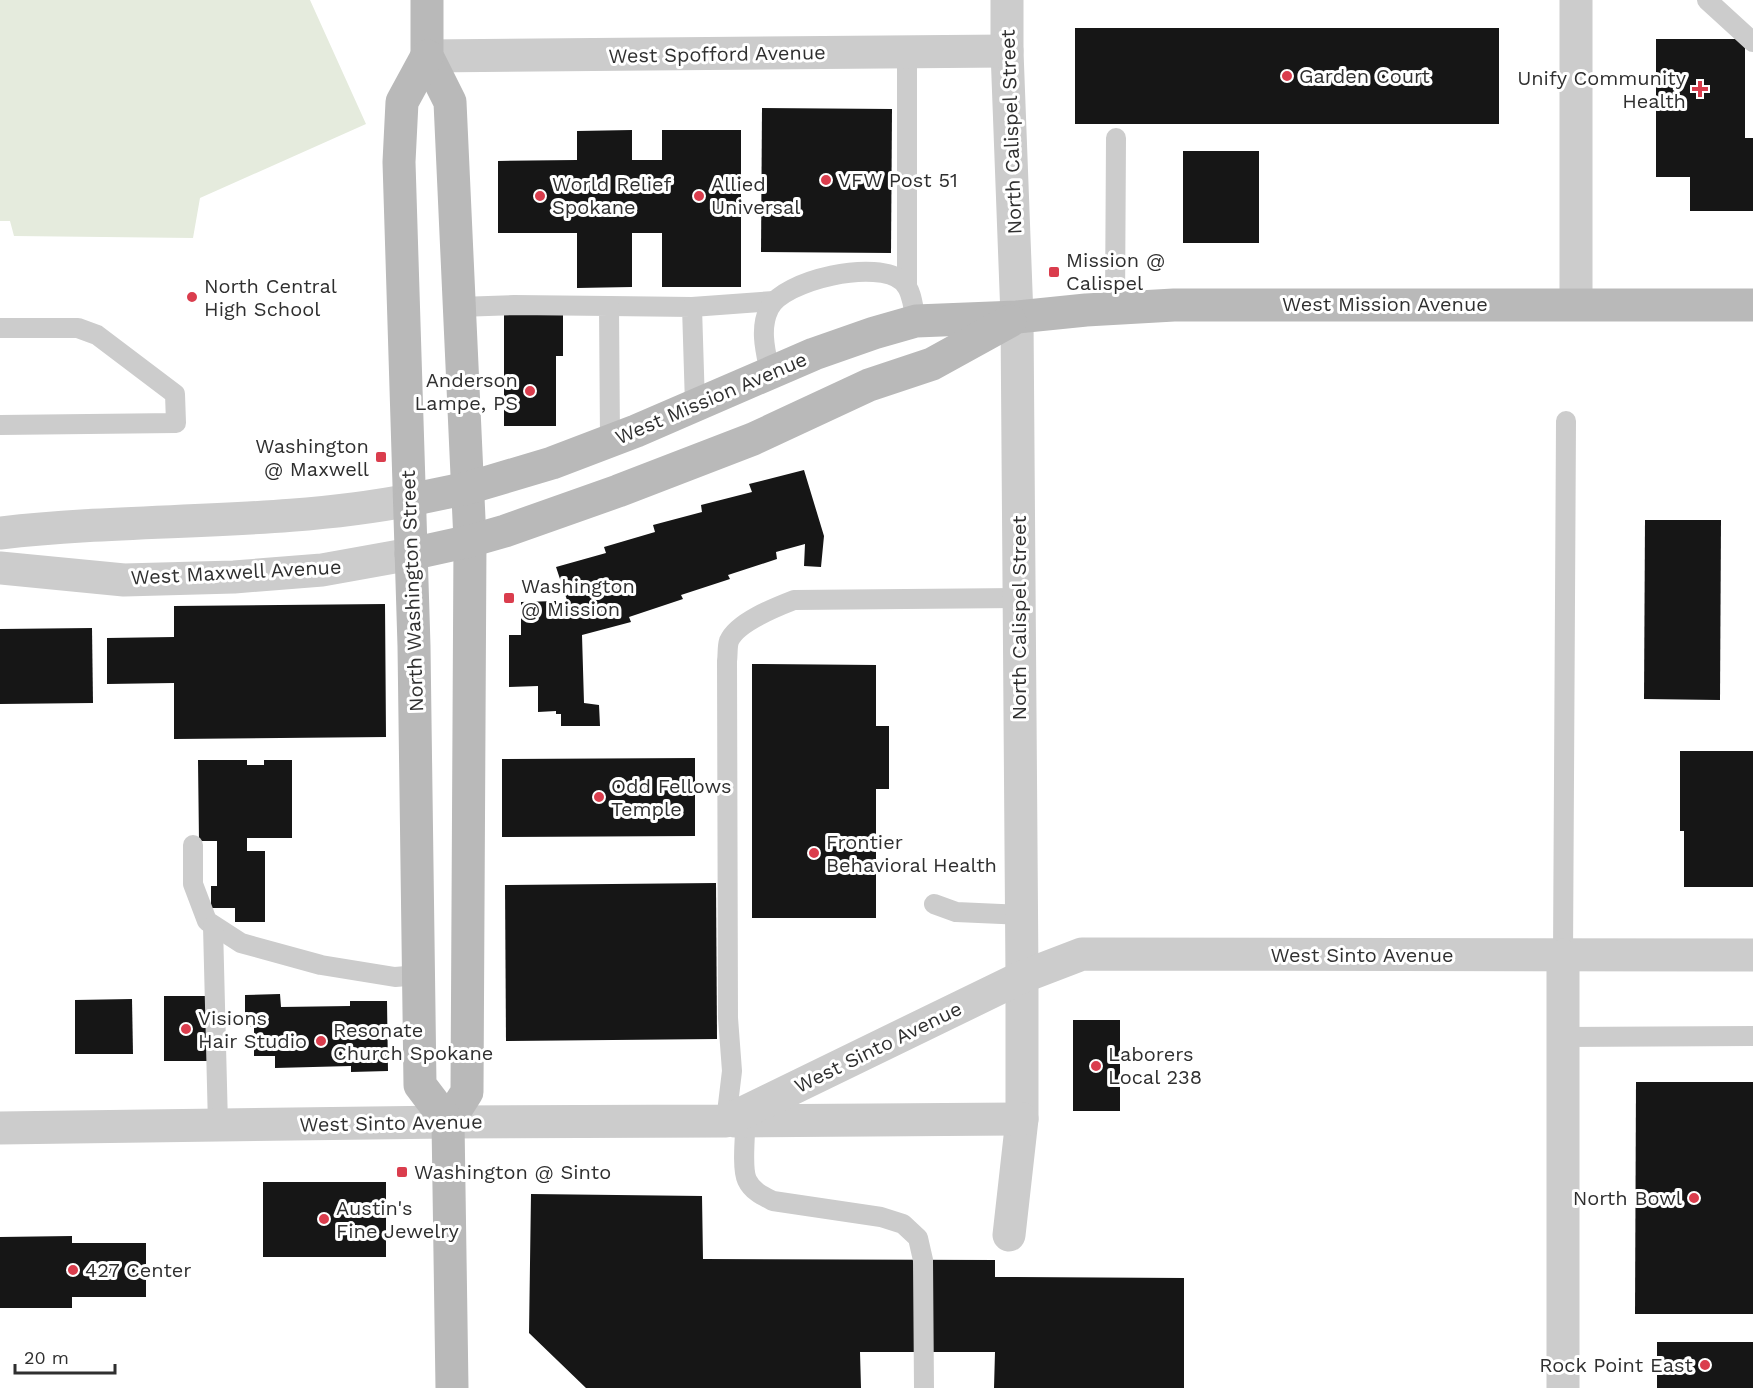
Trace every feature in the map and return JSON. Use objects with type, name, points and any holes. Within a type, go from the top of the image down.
[{"type":"main road","name":"North Washington Street","points":[[427,0],[427,56],[450,102],[470,542],[467,1092],[448,1122],[420,1085],[414,646],[399,162],[402,102],[427,56]]},
{"type":"main road","name":"West Mission Avenue","points":[[410,500],[468,488],[552,463],[770,373],[874,333],[916,321],[1017,317],[1174,304],[1753,305]]},
{"type":"main road","name":"West Mission Avenue","points":[[470,542],[618,492],[753,439],[869,385],[932,364],[1017,317]]},
{"type":"main road","name":"West Maxwell Avenue","points":[[411,554],[470,542]]},
{"type":"main road","points":[[448,1122],[452,1388]]},
{"type":"street","name":"North Calispel Street","points":[[1007,0],[1017,317],[1022,915],[1022,1119],[1010,1235]]},
{"type":"street","points":[[1576,0],[1576,304]]},
{"type":"street","name":"West Spofford Avenue","points":[[427,56],[1007,51]]},
{"type":"street","points":[[0,533],[56,526],[295,516],[360,509],[410,500]]},
{"type":"street","name":"West Maxwell Avenue","points":[[0,568],[124,580],[234,577],[322,570],[411,554]]},
{"type":"street","name":"West Sinto Avenue","points":[[0,1128],[739,1118],[1022,977],[1082,954],[1753,955]]},
{"type":"street","points":[[1563,956],[1563,1388]]},
{"type":"street","points":[[739,1118],[1022,1119]]},
{"type":"lane","points":[[1707,0],[1753,42]]},
{"type":"lane","points":[[907,52],[908,287],[916,321]]},
{"type":"lane","points":[[1115,308],[1116,138]]},
{"type":"lane","points":[[459,307],[514,304],[692,307],[774,301],[810,282],[861,271],[880,271],[893,275],[908,287]]},
{"type":"lane","points":[[770,373],[764,337],[768,310],[774,301]]},
{"type":"lane","points":[[609,306],[610,440]]},
{"type":"lane","points":[[692,307],[695,405]]},
{"type":"lane","points":[[0,328],[78,328],[97,335],[175,394],[176,423],[0,425]]},
{"type":"lane","points":[[1563,956],[1566,421]]},
{"type":"lane","points":[[924,1388],[923,1260],[918,1238],[903,1224],[881,1217],[773,1201],[757,1193],[747,1181],[732,1071],[728,1018],[727,661],[729,641],[745,625],[769,609],[794,600],[1019,598]]},
{"type":"lane","points":[[193,845],[193,884],[207,921],[241,943],[321,965],[395,977],[419,975]]},
{"type":"lane","points":[[934,904],[956,912],[1022,915]]},
{"type":"lane","points":[[213,926],[218,1125]]},
{"type":"lane","points":[[1563,1037],[1753,1036]]},
{"type":"shaded area","points":[[0,0],[310,0],[366,124],[200,198],[193,238],[14,236],[10,221],[0,221]]},
{"type":"building","name":"Garden Court","points":[[1075,28],[1499,28],[1499,124],[1075,124]]},
{"type":"building","name":"Unify Community Health","points":[[1656,39],[1745,39],[1745,138],[1753,138],[1753,211],[1690,211],[1690,177],[1656,177]]},
{"type":"building","name":"VFW Post 51","points":[[762,108],[892,109],[891,253],[761,252]]},
{"type":"building","points":[[632,130],[632,160],[662,160],[662,130],[741,130],[741,287],[662,287],[662,233],[632,233],[632,287],[577,288],[577,233],[498,233],[498,161],[577,160],[577,131]]},
{"type":"building","points":[[1183,151],[1259,151],[1259,243],[1183,243]]},
{"type":"building","name":"Anderson Lampe, PS","points":[[504,312],[563,312],[563,356],[556,356],[556,426],[504,426]]},
{"type":"building","points":[[804,470],[824,536],[821,567],[804,566],[805,544],[776,552],[777,559],[728,575],[730,579],[681,595],[683,599],[629,617],[631,622],[582,635],[584,703],[599,705],[600,726],[561,726],[561,714],[556,714],[556,711],[538,712],[538,686],[509,687],[509,635],[521,635],[521,602],[556,601],[556,603],[567,600],[556,567],[606,553],[604,547],[655,532],[653,525],[702,512],[701,505],[752,492],[749,484]]},
{"type":"building","points":[[1645,520],[1721,520],[1720,700],[1644,699]]},
{"type":"building","points":[[385,604],[386,737],[174,739],[174,683],[107,684],[107,638],[174,637],[174,606]]},
{"type":"building","points":[[92,628],[93,703],[0,704],[0,629]]},
{"type":"building","name":"Frontier Behavioral Health","points":[[752,664],[876,665],[876,726],[889,726],[889,789],[876,789],[876,918],[752,918]]},
{"type":"building","points":[[1680,751],[1753,751],[1753,887],[1684,887],[1684,831],[1680,831]]},
{"type":"building","name":"Odd Fellows Temple","points":[[695,758],[695,836],[502,837],[502,759]]},
{"type":"building","points":[[198,760],[247,760],[247,765],[264,765],[264,760],[292,760],[292,838],[247,838],[247,851],[265,851],[265,922],[235,922],[235,908],[211,908],[211,886],[217,886],[217,841],[199,841]]},
{"type":"building","points":[[716,883],[717,1039],[506,1041],[505,885]]},
{"type":"building","name":"Resonate Church Spokane","points":[[280,994],[281,1007],[350,1006],[350,1001],[387,1001],[388,1071],[351,1072],[351,1066],[275,1068],[275,1056],[254,1056],[254,1027],[245,1027],[245,995]]},
{"type":"building","name":"Visions Hair Studio","points":[[164,996],[207,996],[207,1061],[164,1061]]},
{"type":"building","points":[[132,999],[133,1054],[75,1054],[75,1000]]},
{"type":"building","name":"Laborers Local 238","points":[[1073,1020],[1120,1020],[1120,1111],[1073,1111]]},
{"type":"building","name":"North Bowl","points":[[1636,1082],[1753,1082],[1753,1314],[1635,1314]]},
{"type":"building","name":"Austin's Fine Jewelry","points":[[263,1182],[386,1182],[386,1257],[263,1257]]},
{"type":"building","points":[[531,1194],[702,1196],[703,1259],[995,1260],[995,1277],[1184,1278],[1184,1388],[994,1388],[995,1352],[860,1352],[861,1388],[586,1388],[529,1333]]},
{"type":"building","name":"427 Center","points":[[72,1236],[72,1243],[146,1243],[146,1297],[72,1297],[72,1308],[0,1308],[0,1237]]},
{"type":"building","name":"Rock Point East","points":[[1657,1342],[1753,1342],[1753,1388],[1657,1388]]},
{"type":"place","name":"Garden Court","points":[[1287,76]]},
{"type":"place","name":"Unify Community Health","points":[[1700,89]]},
{"type":"place","name":"VFW Post 51","points":[[826,180]]},
{"type":"place","name":"World Relief Spokane","points":[[540,196]]},
{"type":"place","name":"Allied Universal","points":[[699,196]]},
{"type":"place","name":"Mission @ Calispel","points":[[1054,272]]},
{"type":"place","name":"North Central High School","points":[[192,297]]},
{"type":"place","name":"Anderson Lampe, PS","points":[[530,391]]},
{"type":"place","name":"Washington @ Maxwell","points":[[381,457]]},
{"type":"place","name":"Washington @ Mission","points":[[509,598]]},
{"type":"place","name":"Odd Fellows Temple","points":[[599,797]]},
{"type":"place","name":"Frontier Behavioral Health","points":[[814,853]]},
{"type":"place","name":"Visions Hair Studio","points":[[186,1029]]},
{"type":"place","name":"Resonate Church Spokane","points":[[321,1041]]},
{"type":"place","name":"Laborers Local 238","points":[[1096,1066]]},
{"type":"place","name":"Washington @ Sinto","points":[[402,1172]]},
{"type":"place","name":"North Bowl","points":[[1694,1198]]},
{"type":"place","name":"Austin's Fine Jewelry","points":[[324,1219]]},
{"type":"place","name":"427 Center","points":[[73,1270]]},
{"type":"place","name":"Rock Point East","points":[[1705,1365]]}]
